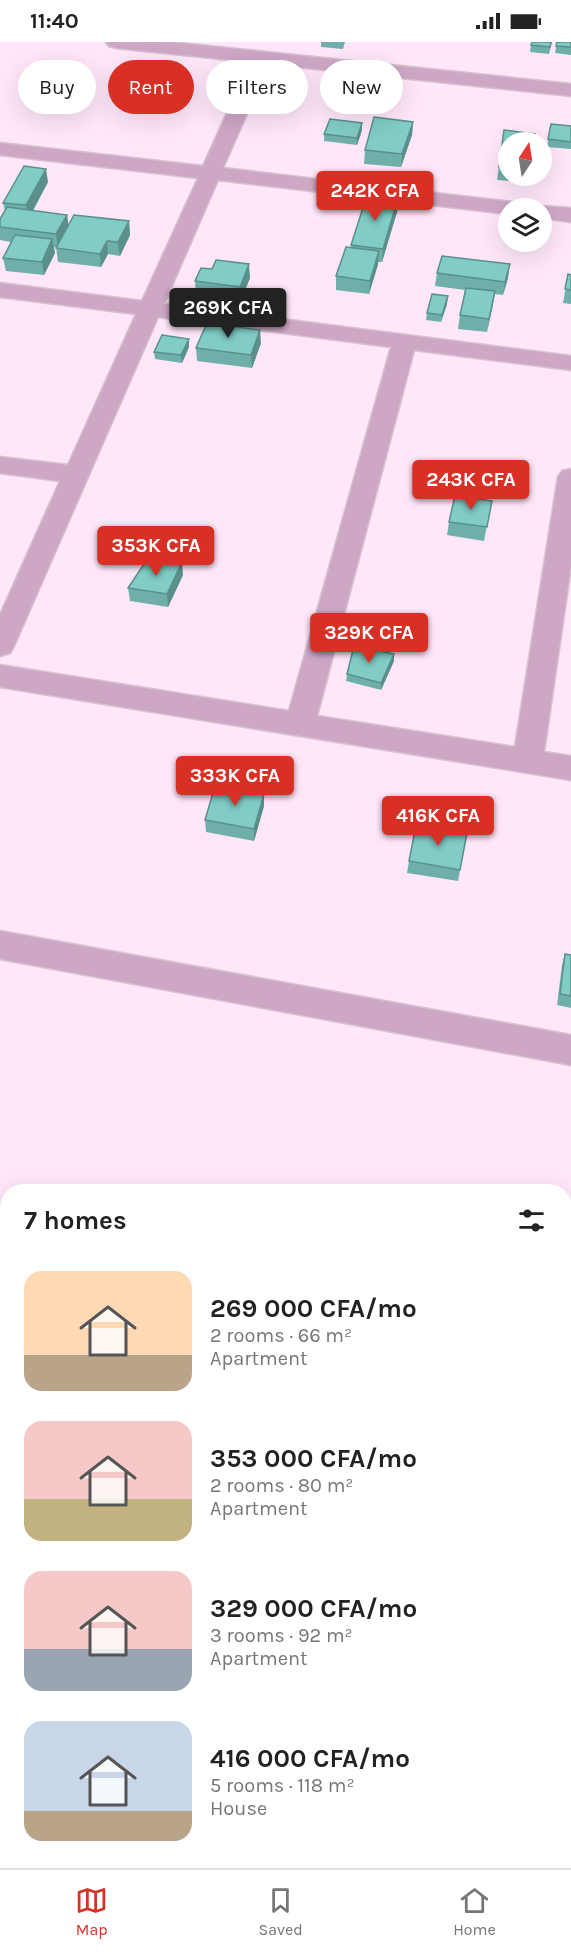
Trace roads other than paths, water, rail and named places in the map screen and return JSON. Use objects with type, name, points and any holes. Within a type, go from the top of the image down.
[{"type":"street","points":[[116,42],[571,90]]},
{"type":"street","points":[[0,645],[262,57]]},
{"type":"street","points":[[0,149],[498,206]]},
{"type":"street","points":[[552,213],[571,215]]},
{"type":"street","points":[[0,290],[571,363]]},
{"type":"street","points":[[300,724],[404,342]]},
{"type":"street","points":[[0,465],[76,475]]},
{"type":"street","points":[[528,761],[571,477]]},
{"type":"street","points":[[0,676],[571,768]]},
{"type":"street","points":[[0,945],[571,1050]]}]
